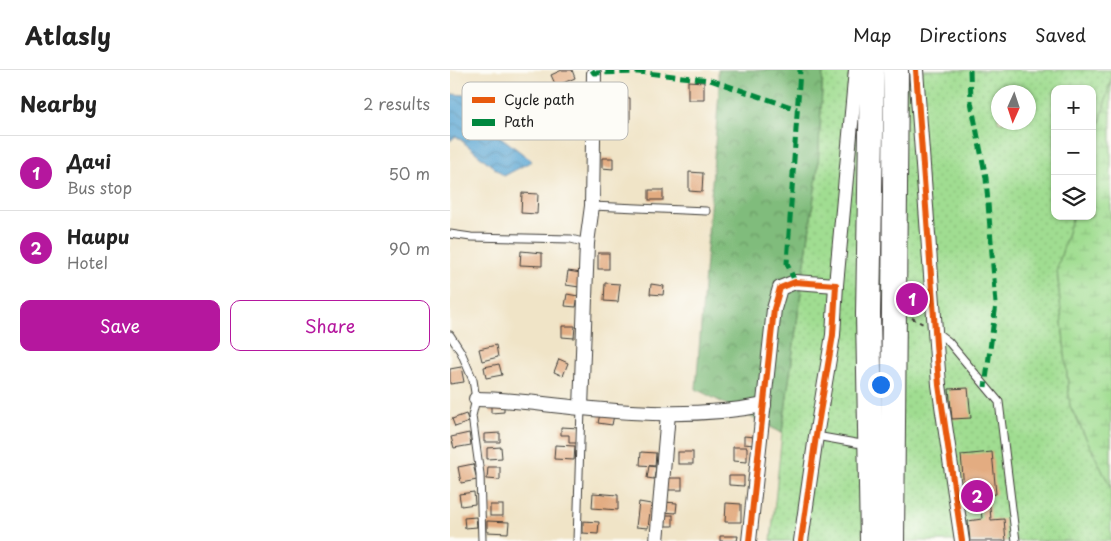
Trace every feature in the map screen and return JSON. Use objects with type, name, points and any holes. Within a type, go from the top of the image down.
[{"type":"highway","points":[[872,70],[869,446],[872,541]]},
{"type":"highway","points":[[892,541],[896,70]]},
{"type":"street","points":[[802,541],[816,436],[833,335],[856,70]]},
{"type":"street","points":[[916,70],[939,385],[962,541]]},
{"type":"street","points":[[594,73],[594,82]]},
{"type":"street","points":[[581,408],[587,243],[592,206],[593,140]]},
{"type":"street","points":[[749,541],[774,309],[780,288],[795,282],[836,285]]},
{"type":"street","points":[[476,399],[506,399],[581,408],[668,414],[735,411],[764,404]]},
{"type":"street","points":[[657,541],[668,414]]},
{"type":"lane","points":[[592,206],[706,211]]},
{"type":"lane","points":[[450,234],[471,237],[571,239],[587,243]]},
{"type":"lane","points":[[935,332],[948,341],[999,402],[1016,541]]},
{"type":"lane","points":[[450,335],[461,352],[473,380],[476,399],[472,416],[480,474],[482,541]]},
{"type":"lane","points":[[577,541],[581,408]]},
{"type":"lane","points":[[816,436],[869,446]]},
{"type":"path","points":[[908,315],[935,332]]},
{"type":"green space","points":[[718,70],[823,70],[818,167],[782,433],[696,389],[719,93]]},
{"type":"green space","points":[[823,70],[1111,70],[1111,79],[1096,139],[1096,85],[1051,85],[1051,220],[1072,220],[1057,269],[1070,406],[1111,488],[1111,541],[771,541],[782,433],[818,167]]},
{"type":"green space","points":[[1111,79],[1111,488],[1070,406],[1057,269],[1072,220],[1096,220],[1096,139]]},
{"type":"water","points":[[450,94],[462,95],[462,140],[505,140],[532,161],[504,176],[456,136],[450,141]]},
{"type":"building","points":[[562,70],[572,70],[575,78],[566,82],[554,82],[551,75]]},
{"type":"building","points":[[688,81],[704,82],[704,100],[688,100]]},
{"type":"building","points":[[628,98],[630,98],[630,122],[628,122]]},
{"type":"building","points":[[602,158],[613,158],[613,169],[602,168]]},
{"type":"building","points":[[689,172],[703,173],[702,192],[689,191]]},
{"type":"building","points":[[649,190],[663,190],[663,200],[649,200]]},
{"type":"building","points":[[522,193],[538,194],[537,214],[521,213]]},
{"type":"building","points":[[521,251],[542,253],[542,266],[520,265]]},
{"type":"building","points":[[598,253],[609,253],[609,269],[598,269]]},
{"type":"building","points":[[568,271],[581,273],[579,287],[566,285]]},
{"type":"building","points":[[605,283],[620,284],[618,302],[604,301]]},
{"type":"building","points":[[651,284],[664,286],[663,295],[650,294]]},
{"type":"building","points":[[567,294],[578,296],[576,307],[565,306]]},
{"type":"building","points":[[562,326],[575,326],[574,338],[562,337]]},
{"type":"building","points":[[496,345],[498,357],[482,361],[479,349]]},
{"type":"building","points":[[559,359],[568,363],[563,376],[554,372]]},
{"type":"building","points":[[499,364],[502,375],[486,378],[484,367]]},
{"type":"building","points":[[461,367],[464,382],[450,384],[450,369]]},
{"type":"building","points":[[968,388],[971,418],[952,419],[949,389]]},
{"type":"building","points":[[504,403],[504,412],[491,413],[491,404]]},
{"type":"building","points":[[466,414],[469,422],[455,427],[452,419]]},
{"type":"building","points":[[600,414],[614,415],[612,425],[598,423]]},
{"type":"building","points":[[561,427],[580,428],[579,443],[569,443],[569,435],[561,435]]},
{"type":"building","points":[[469,433],[471,445],[454,448],[451,437]]},
{"type":"building","points":[[500,433],[500,442],[484,442],[484,434]]},
{"type":"building","points":[[744,436],[755,437],[754,445],[744,444]]},
{"type":"building","points":[[555,445],[575,446],[574,460],[554,459]]},
{"type":"building","points":[[501,447],[502,458],[487,459],[487,448]]},
{"type":"building","points":[[733,447],[747,447],[747,462],[733,461]]},
{"type":"building","points":[[641,452],[656,453],[655,466],[640,465]]},
{"type":"building","points":[[678,452],[693,452],[693,464],[678,464]]},
{"type":"building","points":[[992,452],[996,494],[989,495],[991,520],[1004,519],[1006,541],[970,541],[968,521],[982,519],[980,498],[965,499],[961,455]]},
{"type":"building","points":[[473,464],[477,480],[461,483],[458,467]]},
{"type":"building","points":[[649,466],[656,467],[654,479],[647,478]]},
{"type":"building","points":[[488,467],[500,467],[500,480],[487,479]]},
{"type":"building","points":[[729,476],[744,476],[744,486],[729,485]]},
{"type":"building","points":[[665,478],[682,478],[682,490],[665,490]]},
{"type":"building","points":[[474,492],[475,504],[461,506],[459,494]]},
{"type":"building","points":[[593,493],[618,495],[618,510],[592,508]]},
{"type":"building","points":[[639,502],[651,504],[648,528],[636,527]]},
{"type":"building","points":[[664,502],[677,503],[676,513],[663,512]]},
{"type":"building","points":[[726,503],[741,504],[741,522],[725,522]]},
{"type":"building","points":[[490,505],[503,505],[503,516],[490,516]]},
{"type":"building","points":[[662,515],[673,515],[673,526],[662,526]]},
{"type":"building","points":[[476,517],[477,527],[465,528],[464,518]]},
{"type":"building","points":[[487,521],[509,522],[508,533],[487,532]]},
{"type":"building","points":[[583,521],[599,522],[598,534],[583,533]]},
{"type":"building","points":[[720,536],[738,536],[737,541],[720,541]]},
{"type":"marked path","points":[[592,70],[594,73],[638,72],[710,80],[797,109]]},
{"type":"marked path","points":[[795,282],[787,263],[800,70]]},
{"type":"marked path","points":[[970,70],[971,102],[986,178],[996,304],[985,387]]},
{"type":"cycle path","points":[[916,70],[939,385],[962,541]]},
{"type":"cycle path","points":[[749,541],[774,309],[780,288],[795,282],[836,285],[833,335],[801,541]]},
{"type":"place","name":"Дачі","points":[[912,299]]},
{"type":"place","name":"Наири","points":[[977,496]]}]
